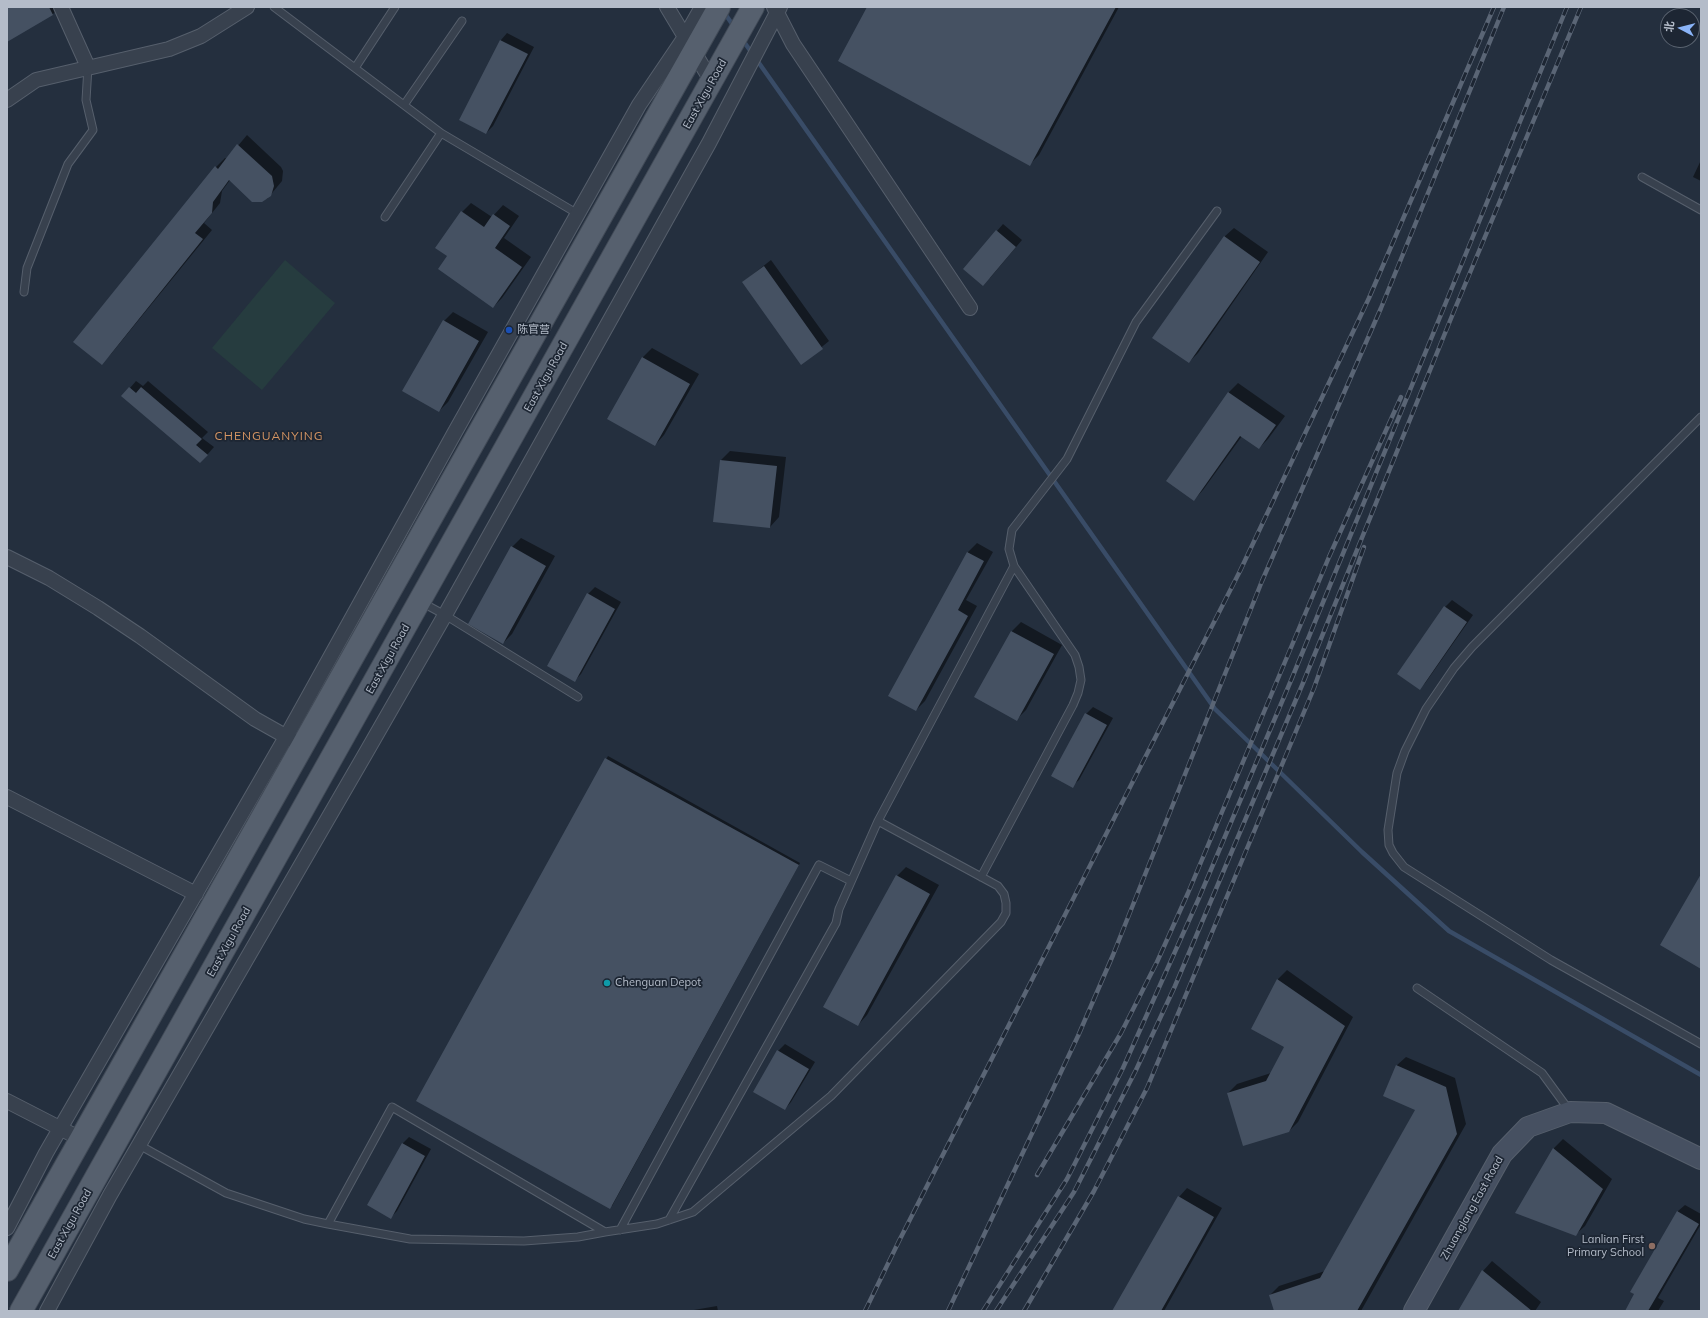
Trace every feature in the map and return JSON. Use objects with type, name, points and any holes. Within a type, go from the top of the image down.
[{"type":"main road","points":[[7,1270],[82,1139],[294,742],[488,414],[694,38],[719,7]]},
{"type":"main road","name":"East Xigu Road","points":[[21,1311],[753,7]]},
{"type":"street","points":[[61,7],[88,67]]},
{"type":"street","points":[[7,100],[36,80],[169,49],[201,36],[247,7]]},
{"type":"street","points":[[667,7],[694,38],[712,82]]},
{"type":"street","points":[[28,1234],[8,1221],[196,894],[294,742],[578,214],[639,105],[694,38],[702,7]]},
{"type":"street","points":[[47,1311],[110,1195],[444,615],[697,164],[740,84],[776,12]]},
{"type":"street","points":[[776,12],[793,44],[970,308]]},
{"type":"street","points":[[7,557],[49,578],[98,608],[140,636],[255,719],[294,742]]},
{"type":"street","points":[[7,797],[196,894]]},
{"type":"street","points":[[7,1101],[82,1139]]},
{"type":"street","name":"Zhuanglang East Road","points":[[1414,1311],[1502,1154],[1528,1128],[1570,1112],[1606,1113],[1701,1159]]},
{"type":"lane","points":[[274,7],[441,133],[578,214]]},
{"type":"lane","points":[[355,68],[395,7]]},
{"type":"lane","points":[[404,105],[462,21]]},
{"type":"lane","points":[[24,292],[27,268],[68,164],[93,130],[86,100],[88,67]]},
{"type":"lane","points":[[385,217],[441,133]]},
{"type":"lane","points":[[1642,177],[1701,210]]},
{"type":"lane","points":[[981,877],[1073,705],[1081,680],[1075,655],[1014,566],[1008,549],[1012,530],[1067,459],[1136,322],[1217,211]]},
{"type":"lane","points":[[1701,418],[1477,642],[1454,668],[1426,709],[1405,751],[1397,773],[1388,830],[1389,845],[1393,854],[1404,867],[1551,960],[1701,1044]]},
{"type":"lane","points":[[669,1220],[836,923],[839,909],[878,821],[1014,566]]},
{"type":"lane","points":[[420,602],[578,696]]},
{"type":"lane","points":[[139,1145],[226,1192],[304,1219],[410,1239],[524,1241],[578,1237],[657,1224],[693,1212],[831,1096],[1001,922],[1006,913],[1004,894],[998,886],[878,821]]},
{"type":"lane","points":[[620,1230],[820,865],[851,881]]},
{"type":"lane","points":[[1417,988],[1542,1073],[1570,1112]]},
{"type":"lane","points":[[328,1224],[392,1107],[605,1232]]},
{"type":"green space","points":[[285,260],[335,303],[262,390],[212,348]]},
{"type":"building","points":[[7,7],[49,7],[53,15],[7,42]]},
{"type":"building","points":[[867,7],[1116,7],[1030,166],[838,61]]},
{"type":"building","points":[[500,40],[528,54],[486,134],[459,120]]},
{"type":"building","points":[[237,144],[272,176],[274,186],[271,196],[262,202],[252,202],[229,180],[213,202],[212,213],[195,233],[203,239],[102,365],[73,342],[215,166],[218,169]]},
{"type":"building","points":[[461,211],[484,227],[493,214],[510,226],[495,248],[522,267],[493,308],[438,269],[447,256],[435,248]]},
{"type":"building","points":[[996,230],[1016,247],[983,286],[963,269]]},
{"type":"building","points":[[1224,236],[1260,262],[1189,363],[1152,338]]},
{"type":"building","points":[[764,266],[823,349],[801,365],[742,282]]},
{"type":"building","points":[[443,320],[479,341],[439,412],[402,391]]},
{"type":"building","points":[[642,357],[690,384],[655,446],[607,419]]},
{"type":"building","points":[[129,387],[136,393],[141,387],[202,439],[196,445],[208,455],[200,463],[121,396]]},
{"type":"building","points":[[1228,392],[1276,425],[1259,449],[1240,436],[1194,501],[1166,481]]},
{"type":"building","points":[[720,460],[777,466],[770,528],[713,522]]},
{"type":"building","points":[[511,546],[546,566],[503,644],[468,624]]},
{"type":"building","points":[[967,552],[984,561],[958,610],[968,616],[916,711],[888,696]]},
{"type":"building","points":[[587,593],[615,609],[575,682],[547,666]]},
{"type":"building","points":[[1444,606],[1467,622],[1420,690],[1397,674]]},
{"type":"building","points":[[1011,631],[1054,654],[1017,721],[974,697]]},
{"type":"building","points":[[1085,713],[1107,725],[1073,788],[1051,776]]},
{"type":"building","name":"Chenguan Depot","points":[[605,758],[799,865],[610,1209],[416,1101]]},
{"type":"building","points":[[1701,874],[1701,969],[1660,945]]},
{"type":"building","points":[[896,875],[930,894],[858,1026],[823,1007]]},
{"type":"building","points":[[1277,979],[1345,1026],[1289,1132],[1243,1146],[1227,1093],[1266,1081],[1284,1047],[1251,1029]]},
{"type":"building","points":[[777,1050],[809,1069],[785,1110],[753,1092]]},
{"type":"building","points":[[1396,1065],[1446,1087],[1457,1134],[1357,1311],[1274,1311],[1269,1295],[1320,1278],[1415,1110],[1383,1096]]},
{"type":"building","points":[[402,1143],[425,1156],[391,1219],[367,1205]]},
{"type":"building","points":[[1553,1148],[1603,1189],[1576,1236],[1515,1213]]},
{"type":"building","points":[[1178,1196],[1214,1217],[1161,1311],[1112,1311]]},
{"type":"building","points":[[1677,1211],[1699,1224],[1648,1311],[1625,1311],[1634,1294],[1630,1292]]},
{"type":"building","points":[[1482,1270],[1532,1311],[1458,1311]]},
{"type":"waterway","points":[[723,11],[735,28]]},
{"type":"waterway","points":[[742,39],[1215,709],[1362,852],[1449,931],[1701,1075]]},
{"type":"railway","points":[[865,1311],[899,1241],[1240,571],[1369,298],[1494,7]]},
{"type":"railway","points":[[948,1311],[1078,1036],[1113,955],[1262,581],[1381,308],[1504,7]]},
{"type":"railway","points":[[983,1311],[1067,1179],[1123,1068],[1199,898],[1292,678],[1567,7]]},
{"type":"railway","points":[[996,1311],[1074,1192],[1136,1070],[1175,986],[1303,683],[1454,311],[1581,7]]},
{"type":"railway","points":[[1037,1175],[1121,1033],[1157,962],[1188,893],[1329,557],[1401,397]]},
{"type":"railway","points":[[1024,1311],[1094,1191],[1147,1088],[1314,688],[1364,547]]},
{"type":"place","name":"陈官营","points":[[509,330]]},
{"type":"place","name":"Chenguan Depot","points":[[607,983]]},
{"type":"place","name":"Lanlian First Primary School","points":[[1652,1246]]},
{"type":"district","name":"CHENGUANYING","points":[[269,436]]}]
